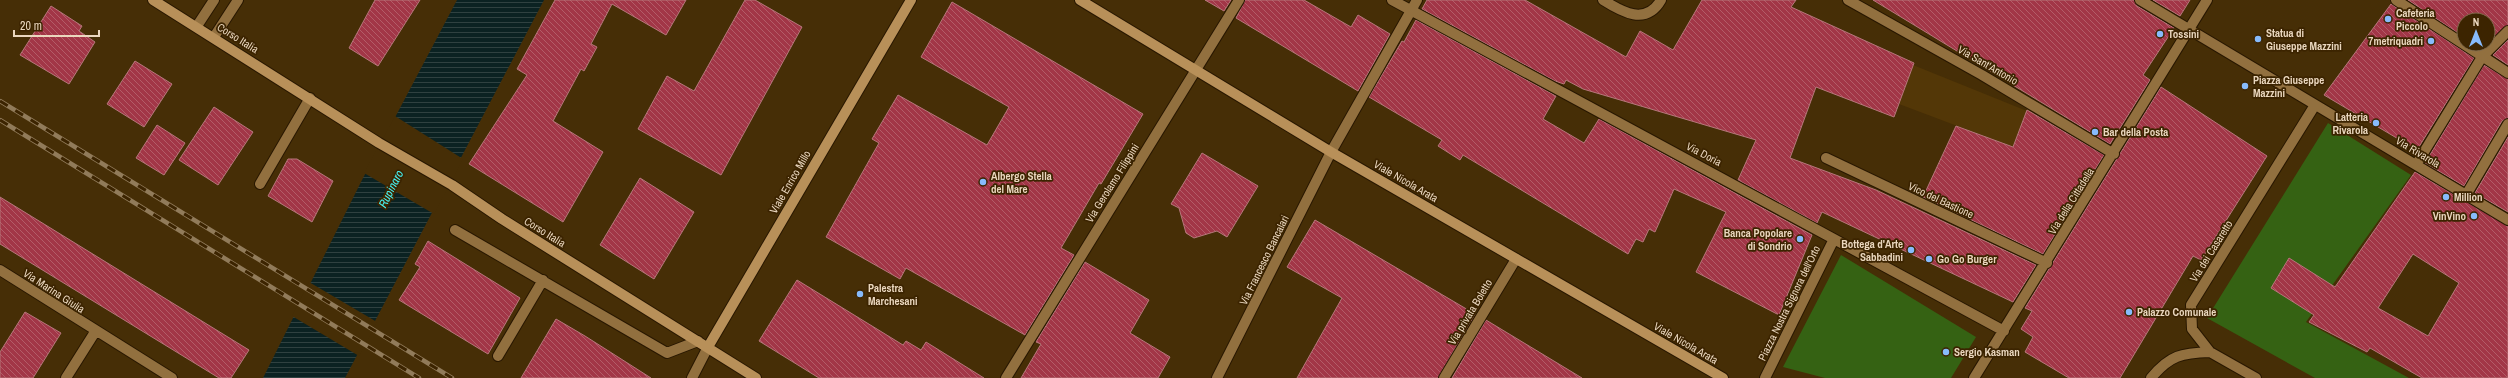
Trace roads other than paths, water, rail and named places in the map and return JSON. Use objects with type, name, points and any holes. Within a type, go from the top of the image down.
[{"type":"main road","name":"Corso Italia","points":[[153,0],[214,37],[379,143],[452,185],[502,219],[698,340],[756,378]]},
{"type":"main road","name":"Viale Enrico Millo","points":[[708,347],[911,0]]},
{"type":"main road","name":"Viale Nicola Arata","points":[[1080,0],[1331,152],[1723,378]]},
{"type":"street","points":[[196,26],[214,0]]},
{"type":"street","points":[[214,37],[238,0]]},
{"type":"street","name":"Via Gerolamo Filippini","points":[[1006,378],[1238,0]]},
{"type":"street","name":"Via Doria","points":[[1392,0],[2004,331]]},
{"type":"street","name":"Via Francesco Bancalari","points":[[1217,378],[1331,152],[1417,0]]},
{"type":"street","points":[[1603,0],[1628,14],[1636,16],[1644,15],[1658,5],[1661,0]]},
{"type":"street","name":"Via Sant'Antonio","points":[[1848,0],[1982,75],[2114,154]]},
{"type":"street","points":[[2140,0],[2189,28],[2315,105]]},
{"type":"street","name":"Via della Cittadella","points":[[2004,331],[2157,84],[2206,0]]},
{"type":"street","points":[[2396,0],[2508,73]]},
{"type":"street","points":[[2416,165],[2482,57],[2508,31]]},
{"type":"street","points":[[260,184],[310,98]]},
{"type":"street","name":"Via dei Casaretto","points":[[2210,352],[2192,329],[2191,305],[2280,164],[2315,105]]},
{"type":"street","name":"Via Rivarola","points":[[2315,105],[2508,220]]},
{"type":"street","points":[[2466,195],[2508,124]]},
{"type":"street","name":"Vico del Bastione","points":[[1826,158],[2047,263]]},
{"type":"street","points":[[455,230],[667,353],[698,340]]},
{"type":"street","name":"Piazza Nostra Signora dell'Orto","points":[[1765,378],[1786,339],[1834,238]]},
{"type":"street","name":"Via privata Boletto","points":[[1444,378],[1516,259]]},
{"type":"street","name":"Via Marina Giulia","points":[[0,270],[159,375],[172,378]]},
{"type":"street","points":[[498,356],[543,280]]},
{"type":"street","points":[[1974,378],[2004,331]]},
{"type":"street","points":[[66,378],[95,332]]},
{"type":"street","name":"Viale Enrico Millo","points":[[692,378],[708,347]]},
{"type":"street","points":[[2151,378],[2160,368],[2183,353],[2210,352],[2256,378]]},
{"type":"water","name":"Rupinaro","points":[[457,0],[544,0],[345,378],[263,378],[362,180]]},
{"type":"railway","points":[[0,101],[452,378]]},
{"type":"railway","points":[[0,120],[419,378]]},
{"type":"place","name":"Cafeteria Piccolo","points":[[2388,19]]},
{"type":"place","name":"Tossini","points":[[2160,34]]},
{"type":"place","name":"Statua di Giuseppe Mazzini","points":[[2258,39]]},
{"type":"place","name":"7metriquadri","points":[[2431,41]]},
{"type":"place","name":"Piazza Giuseppe Mazzini","points":[[2245,86]]},
{"type":"place","name":"Latteria Rivarola","points":[[2376,123]]},
{"type":"place","name":"Bar della Posta","points":[[2095,132]]},
{"type":"place","name":"Albergo Stella del Mare","points":[[983,182]]},
{"type":"place","name":"Million","points":[[2446,197]]},
{"type":"place","name":"VinVino","points":[[2474,216]]},
{"type":"place","name":"Banca Popolare di Sondrio","points":[[1800,239]]},
{"type":"place","name":"Bottega d'Arte Sabbadini","points":[[1911,250]]},
{"type":"place","name":"Go Go Burger","points":[[1929,259]]},
{"type":"place","name":"Palestra Marchesani","points":[[860,294]]},
{"type":"place","name":"Palazzo Comunale","points":[[2129,312]]},
{"type":"place","name":"Sergio Kasman","points":[[1946,352]]}]
